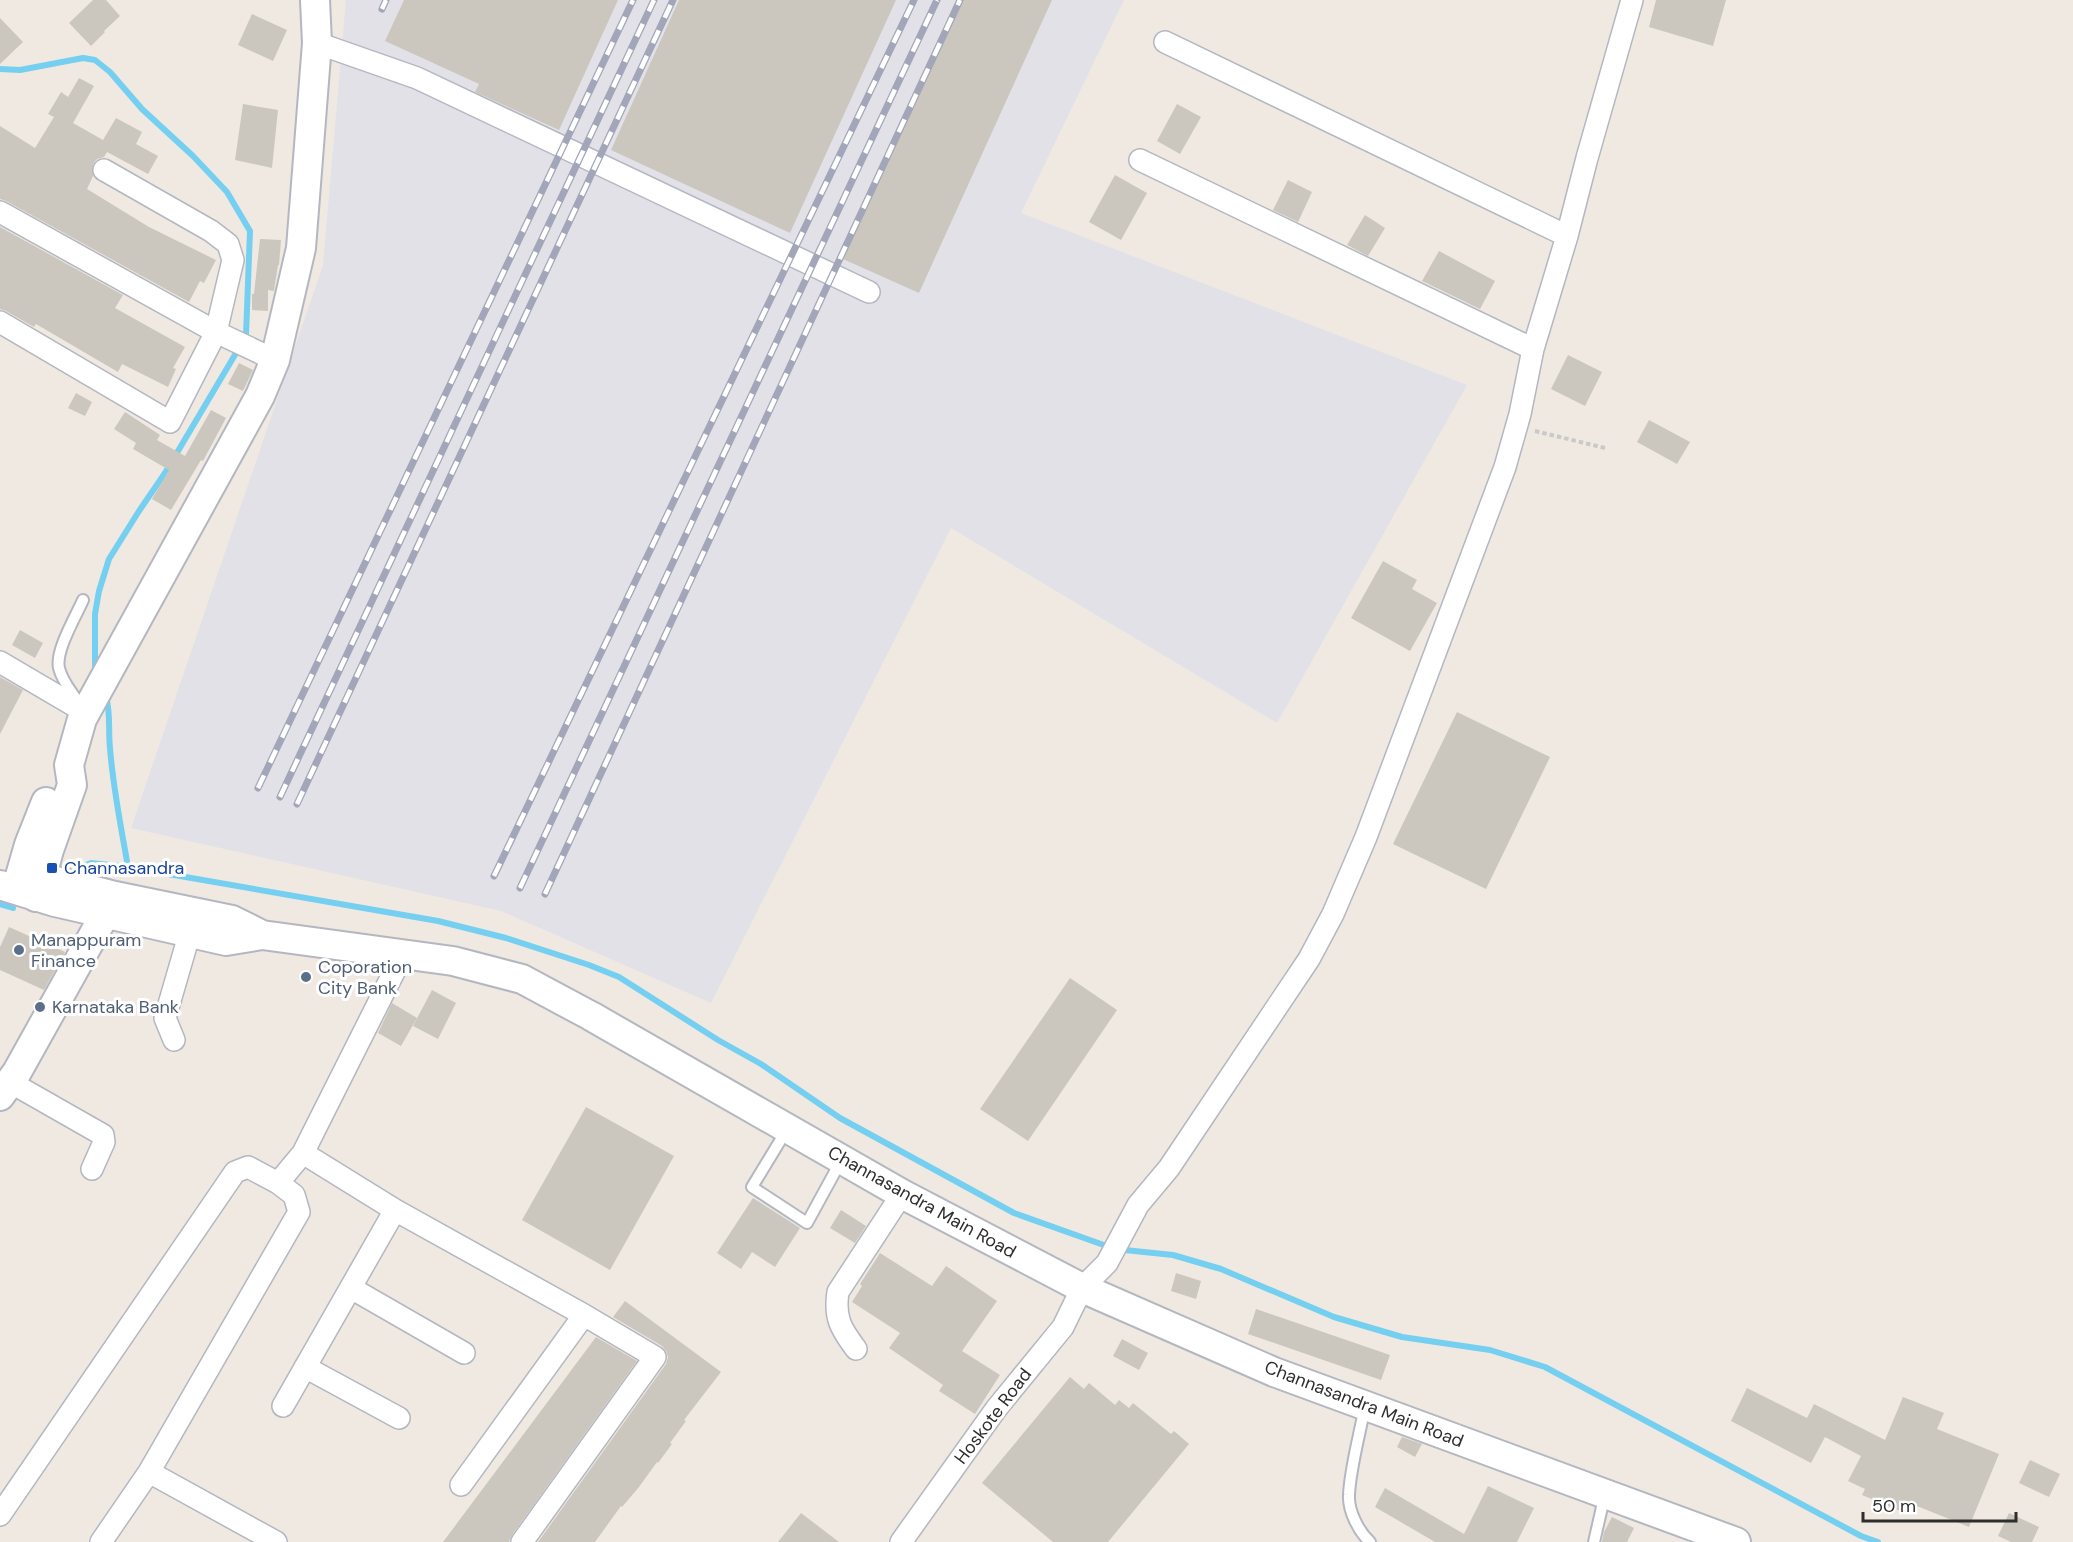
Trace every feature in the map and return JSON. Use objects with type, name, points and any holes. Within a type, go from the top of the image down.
[{"type":"main road","points":[[19,881],[29,845],[55,782],[69,765],[85,712],[260,396],[275,360],[301,248],[317,43],[315,0]]},
{"type":"main road","name":"Channasandra Main Road","points":[[19,881],[110,905],[190,932],[226,941],[262,935],[453,961],[522,979],[902,1194],[1082,1288],[1274,1372],[1736,1542]]},
{"type":"main road","points":[[5,1089],[110,905],[232,920],[262,935]]},
{"type":"street","name":"Hoskote Road","points":[[901,1542],[996,1409],[1063,1327],[1082,1288],[1107,1263],[1138,1205],[1169,1168],[1309,960],[1333,914],[1395,762],[1505,467],[1533,350],[1568,236],[1587,158],[1632,0]]},
{"type":"street","points":[[1165,42],[1568,236]]},
{"type":"street","points":[[317,43],[417,78],[869,292]]},
{"type":"street","points":[[1140,160],[1533,350]]},
{"type":"street","points":[[0,322],[170,422],[216,332],[233,260],[228,244],[211,231],[104,170]]},
{"type":"street","points":[[0,212],[216,332],[275,360]]},
{"type":"street","points":[[0,662],[85,712]]},
{"type":"street","points":[[174,1040],[165,1018],[190,932]]},
{"type":"street","points":[[278,1183],[303,1153],[403,954]]},
{"type":"street","points":[[5,1089],[103,1135],[104,1142],[92,1169]]},
{"type":"street","points":[[303,1153],[395,1210],[655,1357],[522,1542]]},
{"type":"street","points":[[0,1515],[236,1172],[248,1167],[278,1183],[294,1195],[299,1212],[149,1472],[101,1542]]},
{"type":"street","points":[[856,1349],[844,1334],[838,1320],[836,1307],[838,1292],[902,1194]]},
{"type":"street","points":[[283,1406],[395,1210]]},
{"type":"street","points":[[351,1288],[465,1353]]},
{"type":"street","points":[[461,1485],[584,1315]]},
{"type":"street","points":[[305,1367],[399,1418]]},
{"type":"street","points":[[149,1472],[276,1542]]},
{"type":"lane","points":[[83,600],[60,653],[58,666],[65,683],[85,712]]},
{"type":"lane","points":[[788,1129],[752,1186],[807,1223],[842,1159]]},
{"type":"lane","points":[[1365,1405],[1348,1498],[1354,1518],[1370,1542]]},
{"type":"lane","points":[[1594,1542],[1605,1494]]},
{"type":"path","points":[[1516,427],[1605,448]]},
{"type":"shaded area","points":[[346,0],[1124,0],[1021,213],[1467,385],[1277,723],[951,528],[711,1003],[501,911],[131,828],[323,265]]},
{"type":"building","points":[[93,0],[106,0],[120,16],[91,46],[69,23]]},
{"type":"building","points":[[404,0],[618,0],[559,130],[475,92],[479,84],[385,41]]},
{"type":"building","points":[[679,0],[896,0],[790,233],[611,150]]},
{"type":"building","points":[[961,0],[1052,0],[919,293],[843,259]]},
{"type":"building","points":[[1656,0],[1726,0],[1713,46],[1649,27]]},
{"type":"building","points":[[252,14],[287,30],[273,61],[238,45]]},
{"type":"building","points":[[0,18],[23,42],[0,64]]},
{"type":"building","points":[[79,78],[94,86],[73,123],[103,140],[116,118],[142,132],[136,144],[158,156],[148,174],[107,152],[104,157],[97,159],[93,164],[93,176],[87,189],[149,227],[216,260],[204,283],[200,281],[189,302],[0,199],[0,126],[35,148],[54,117],[48,114],[61,92],[68,97]]},
{"type":"building","points":[[243,104],[278,110],[272,168],[235,160]]},
{"type":"building","points":[[1177,104],[1201,117],[1180,154],[1157,141]]},
{"type":"building","points":[[1115,175],[1147,193],[1121,240],[1089,222]]},
{"type":"building","points":[[1288,180],[1312,192],[1298,222],[1273,210]]},
{"type":"building","points":[[1365,215],[1385,228],[1368,256],[1347,245]]},
{"type":"building","points":[[0,227],[123,295],[115,308],[185,347],[173,368],[176,369],[168,387],[122,364],[118,372],[36,324],[34,327],[0,309]]},
{"type":"building","points":[[260,239],[281,240],[274,291],[268,290],[268,311],[252,310]]},
{"type":"building","points":[[1439,251],[1495,281],[1480,309],[1422,281]]},
{"type":"building","points":[[1568,355],[1602,372],[1585,406],[1551,389]]},
{"type":"building","points":[[239,363],[253,370],[243,391],[228,384]]},
{"type":"building","points":[[76,393],[92,402],[85,416],[68,408]]},
{"type":"building","points":[[211,410],[226,418],[203,461],[201,460],[171,510],[152,499],[169,470],[133,449],[136,443],[114,429],[125,412],[160,435],[157,440],[185,456]]},
{"type":"building","points":[[1649,420],[1690,442],[1677,464],[1637,442]]},
{"type":"building","points":[[1383,561],[1417,580],[1412,589],[1437,603],[1410,651],[1351,618]]},
{"type":"building","points":[[20,630],[43,643],[35,658],[12,645]]},
{"type":"building","points":[[0,677],[23,690],[0,734]]},
{"type":"building","points":[[1457,712],[1550,757],[1486,889],[1393,844]]},
{"type":"building","points":[[9,927],[65,952],[44,990],[0,970],[0,947]]},
{"type":"building","points":[[1070,978],[1117,1010],[1028,1141],[980,1109]]},
{"type":"building","points":[[432,990],[456,1003],[438,1039],[413,1026]]},
{"type":"building","points":[[392,1003],[417,1018],[401,1046],[378,1033]]},
{"type":"building","points":[[586,1107],[674,1156],[610,1270],[522,1220]]},
{"type":"building","points":[[753,1198],[800,1228],[775,1267],[752,1252],[741,1269],[717,1253]]},
{"type":"building","points":[[841,1210],[866,1226],[855,1243],[830,1228]]},
{"type":"building","points":[[880,1253],[932,1286],[946,1266],[997,1301],[962,1351],[1000,1375],[975,1414],[939,1391],[943,1385],[889,1348],[900,1333],[852,1302],[862,1286],[860,1284]]},
{"type":"building","points":[[1176,1273],[1201,1281],[1196,1299],[1171,1291]]},
{"type":"building","points":[[625,1301],[721,1372],[684,1420],[686,1421],[658,1463],[621,1506],[595,1542],[538,1542],[666,1364],[668,1357],[662,1346],[613,1317]]},
{"type":"building","points":[[1256,1309],[1390,1355],[1381,1380],[1248,1334]]},
{"type":"building","points":[[596,1337],[637,1361],[509,1542],[443,1542]]},
{"type":"building","points":[[1122,1339],[1148,1353],[1139,1370],[1113,1356]]},
{"type":"building","points":[[1070,1377],[1084,1389],[1089,1383],[1115,1405],[1119,1400],[1129,1408],[1133,1403],[1171,1434],[1174,1431],[1189,1444],[1108,1542],[1053,1542],[982,1483]]},
{"type":"building","points":[[1747,1388],[1807,1418],[1814,1404],[1885,1440],[1903,1397],[1944,1413],[1937,1429],[1999,1454],[1969,1527],[1907,1502],[1903,1512],[1862,1495],[1865,1489],[1848,1481],[1861,1456],[1825,1437],[1811,1463],[1731,1421]]},
{"type":"building","points":[[1402,1437],[1422,1444],[1415,1457],[1397,1447]]},
{"type":"building","points":[[2030,1460],[2060,1474],[2049,1497],[2019,1483]]},
{"type":"building","points":[[1488,1486],[1534,1508],[1517,1542],[1435,1542],[1375,1507],[1385,1488],[1464,1534]]},
{"type":"building","points":[[801,1513],[839,1542],[778,1542]]},
{"type":"building","points":[[2009,1513],[2039,1527],[2032,1542],[2011,1542],[1998,1536]]},
{"type":"building","points":[[1612,1517],[1634,1528],[1627,1542],[1602,1542],[1604,1532]]},
{"type":"waterway","points":[[0,69],[20,70],[83,58],[95,60],[110,72],[142,109],[193,156],[227,192],[250,231],[246,335]]},
{"type":"waterway","points":[[95,667],[95,614],[109,559],[165,473],[239,348]]},
{"type":"waterway","points":[[106,697],[113,778],[128,867]]},
{"type":"waterway","points":[[78,868],[91,863],[128,867],[438,921],[506,938],[589,965],[619,977],[718,1040],[761,1064],[840,1118],[1014,1213],[1115,1249],[1173,1255],[1221,1269],[1334,1317],[1402,1337],[1490,1350],[1545,1367],[1861,1536],[1878,1542]]},
{"type":"waterway","points":[[0,904],[13,908]]},
{"type":"railway","points":[[382,9],[386,0]]},
{"type":"railway","points":[[258,788],[633,0]]},
{"type":"railway","points":[[280,797],[654,0]]},
{"type":"railway","points":[[297,804],[673,0]]},
{"type":"railway","points":[[494,876],[914,0]]},
{"type":"railway","points":[[520,888],[937,0]]},
{"type":"railway","points":[[545,894],[960,0]]},
{"type":"place","name":"Channasandra","points":[[52,868]]},
{"type":"place","name":"Manappuram Finance","points":[[19,950]]},
{"type":"place","name":"Coporation City Bank","points":[[306,977]]},
{"type":"place","name":"Karnataka Bank","points":[[40,1007]]}]
